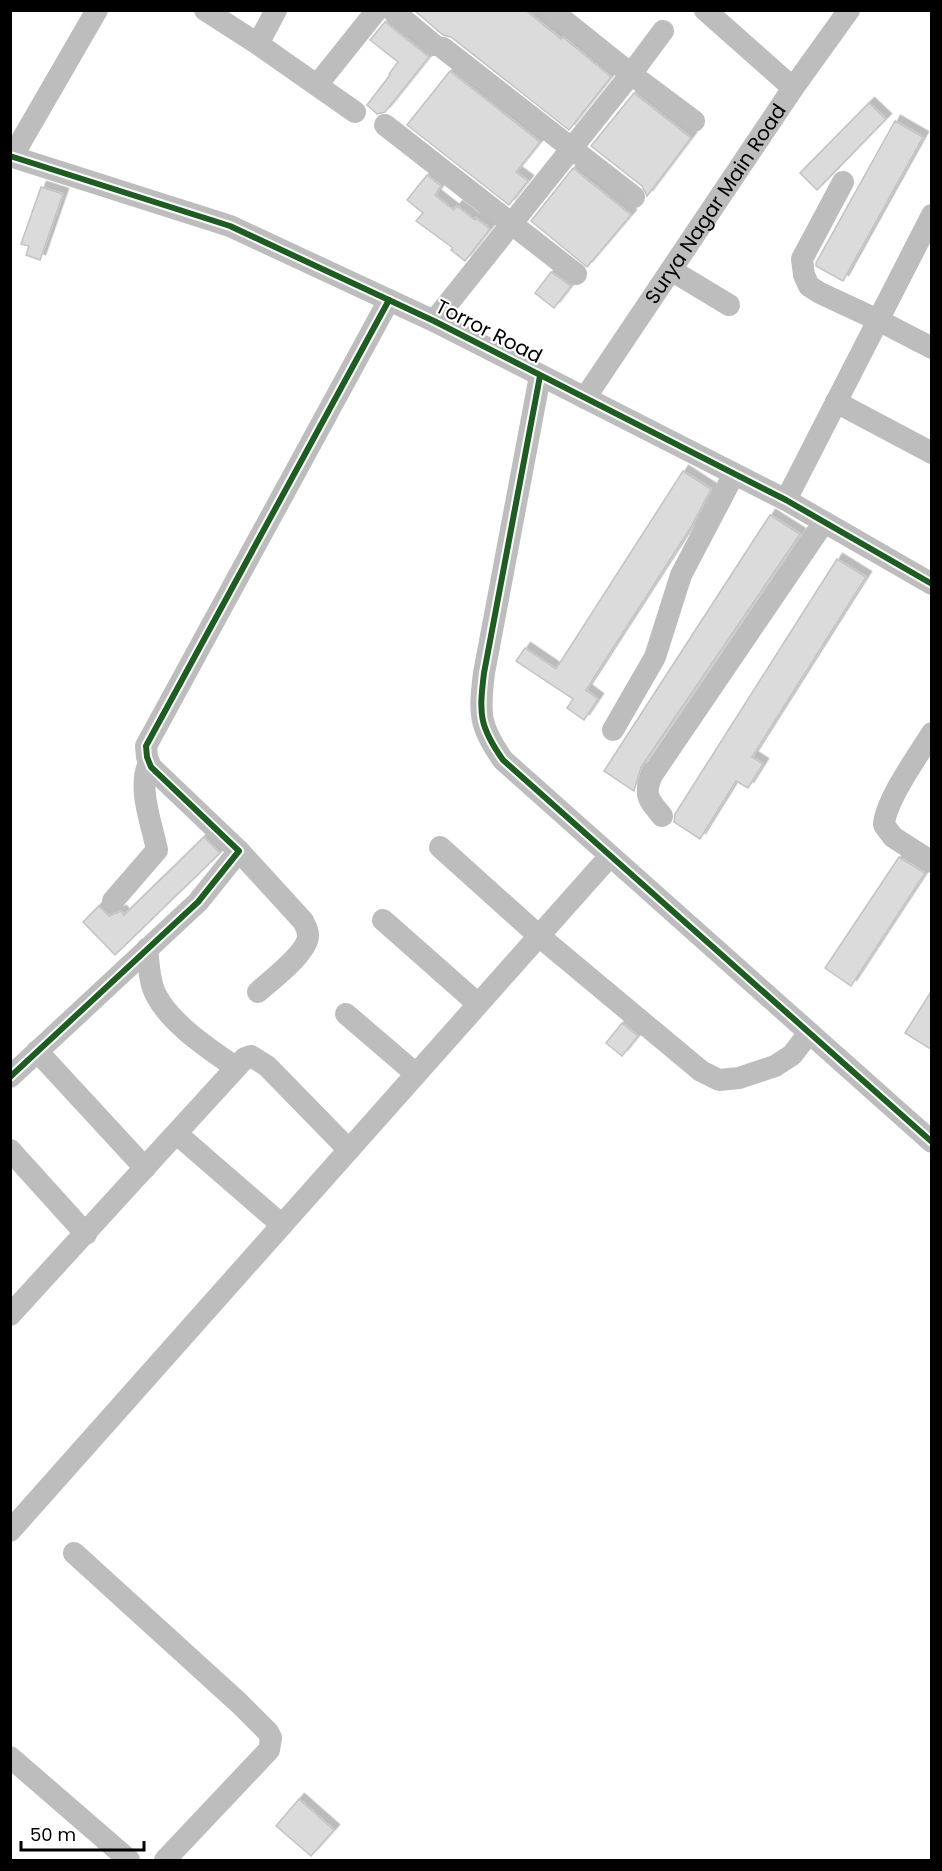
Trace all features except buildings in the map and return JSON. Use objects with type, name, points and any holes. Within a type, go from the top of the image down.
[{"type":"street","points":[[11,157],[97,10]]},
{"type":"street","points":[[205,10],[355,112]]},
{"type":"street","points":[[258,44],[276,10]]},
{"type":"street","points":[[317,85],[378,10]]},
{"type":"street","points":[[392,10],[634,197]]},
{"type":"street","points":[[551,10],[631,75],[694,121]]},
{"type":"street","name":"Surya Nagar Main Road","points":[[585,398],[793,87],[849,10]]},
{"type":"street","points":[[716,14],[793,87]]},
{"type":"street","points":[[434,321],[631,75],[663,31]]},
{"type":"street","points":[[385,125],[576,274]]},
{"type":"street","name":"Torror Road","points":[[11,157],[230,226],[434,321],[786,500],[932,584]]},
{"type":"street","points":[[843,182],[802,259],[804,275],[809,286],[932,348]]},
{"type":"street","points":[[786,500],[878,320],[926,240],[932,215]]},
{"type":"street","points":[[671,270],[729,305]]},
{"type":"street","points":[[258,992],[300,953],[307,942],[309,933],[303,921],[239,850],[161,778],[149,763],[146,746],[389,300]]},
{"type":"street","points":[[540,376],[484,674],[481,719],[487,738],[503,760],[932,1142]]},
{"type":"street","points":[[836,402],[932,453]]},
{"type":"street","points":[[613,730],[655,657],[681,575],[734,474]]},
{"type":"street","points":[[662,816],[648,799],[646,788],[652,775],[824,522]]},
{"type":"street","points":[[932,733],[894,797],[886,814],[884,825],[893,837],[932,862]]},
{"type":"street","points":[[113,901],[157,850],[144,773],[149,763]]},
{"type":"street","points":[[440,847],[539,936],[701,1071],[719,1080],[739,1078],[775,1066],[792,1054],[809,1033]]},
{"type":"street","points":[[10,1077],[198,902],[239,850]]},
{"type":"street","points":[[10,1531],[610,856]]},
{"type":"street","points":[[383,920],[478,1004]]},
{"type":"street","points":[[147,949],[150,978],[155,994],[168,1013],[205,1046],[235,1067]]},
{"type":"street","points":[[346,1014],[417,1074]]},
{"type":"street","points":[[37,1051],[145,1168]]},
{"type":"street","points":[[10,1315],[245,1058],[251,1056],[258,1059],[349,1150]]},
{"type":"street","points":[[177,1134],[282,1225]]},
{"type":"street","points":[[10,1150],[86,1234]]},
{"type":"street","points":[[74,1553],[239,1703],[268,1732],[271,1738],[268,1750],[165,1860]]},
{"type":"street","points":[[10,1757],[129,1860]]},
{"type":"cycle path","points":[[10,156],[230,226],[434,321],[786,500],[932,584]]},
{"type":"cycle path","points":[[10,1077],[198,902],[239,851],[151,767],[146,746],[389,300]]},
{"type":"cycle path","points":[[540,376],[484,673],[481,710],[489,738],[503,760],[932,1142]]}]
